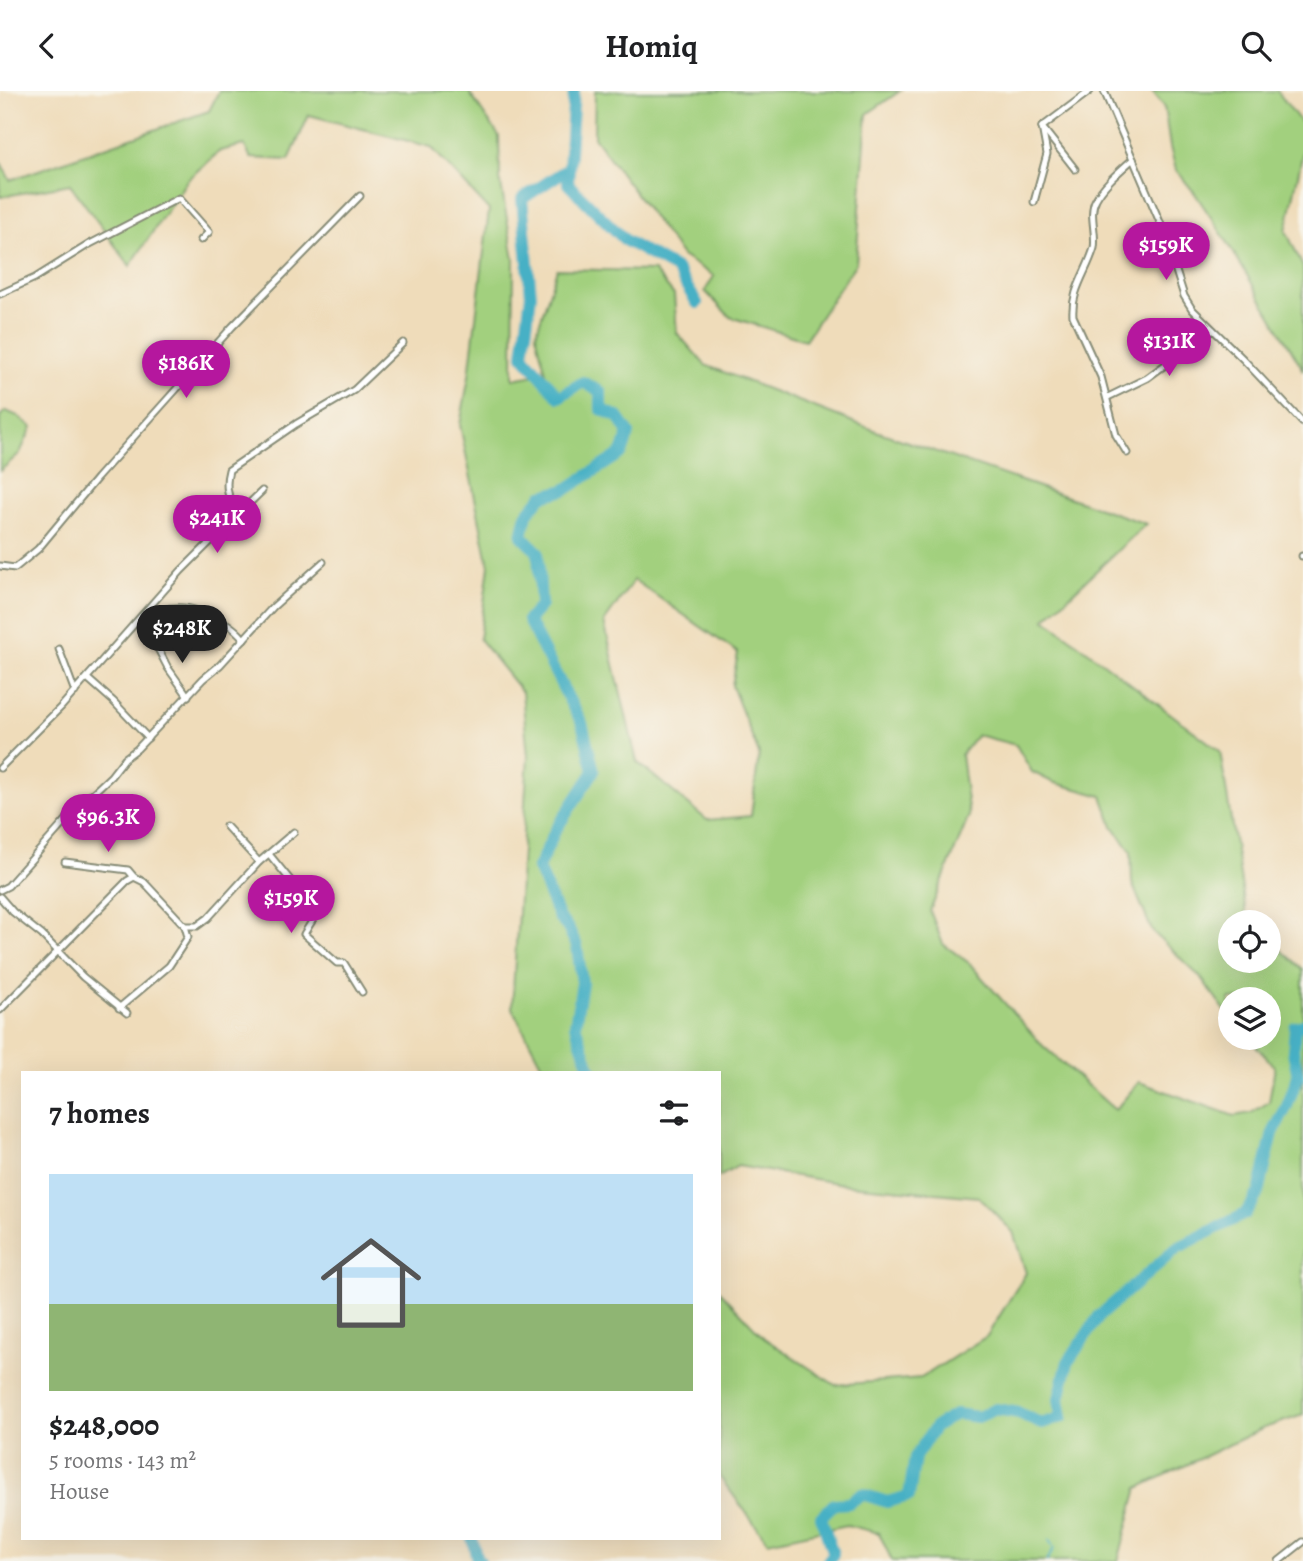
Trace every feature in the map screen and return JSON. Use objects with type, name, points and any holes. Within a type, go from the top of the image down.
[{"type":"street","points":[[1042,127],[1090,91]]},
{"type":"street","points":[[1104,91],[1162,227],[1184,296],[1192,309],[1303,423]]},
{"type":"street","points":[[1042,127],[1075,169]]},
{"type":"street","points":[[1034,202],[1047,154],[1042,127]]},
{"type":"street","points":[[1127,453],[1116,435],[1108,397],[1072,310],[1076,288],[1093,249],[1093,204],[1133,159]]},
{"type":"street","points":[[0,566],[15,568],[38,549],[97,478],[232,327],[360,196]]},
{"type":"street","points":[[0,294],[35,278],[88,245],[179,198],[209,232],[201,240]]},
{"type":"street","points":[[1108,397],[1147,378],[1213,330]]},
{"type":"street","points":[[232,520],[234,509],[226,483],[229,470],[296,423],[354,390],[403,343]]},
{"type":"street","points":[[0,768],[75,692],[181,571],[262,491]]},
{"type":"street","points":[[0,890],[8,886],[77,808],[148,738],[202,679],[220,665],[296,583],[323,562]]},
{"type":"street","points":[[143,615],[149,616],[160,608],[193,609],[230,625],[244,639]]},
{"type":"street","points":[[155,643],[168,668],[188,696]]},
{"type":"street","points":[[60,649],[75,692]]},
{"type":"street","points":[[87,678],[148,738]]},
{"type":"street","points":[[226,826],[259,862]]},
{"type":"street","points":[[185,926],[197,926],[208,918],[259,862],[294,832]]},
{"type":"street","points":[[269,854],[317,913],[304,934],[337,963],[344,963],[362,992]]},
{"type":"street","points":[[65,862],[128,870],[144,882],[185,926],[188,937],[169,966],[119,1008]]},
{"type":"street","points":[[0,1010],[134,877]]},
{"type":"street","points":[[0,897],[83,977],[127,1013]]},
{"type":"street","points":[[1279,1561],[1303,1542]]},
{"type":"green space","points":[[219,91],[468,91],[499,136],[500,179],[514,259],[513,379],[546,373],[536,334],[557,269],[654,271],[674,295],[677,333],[705,365],[879,432],[1146,524],[1045,619],[1220,751],[1245,910],[1218,910],[1218,973],[1281,973],[1281,950],[1303,969],[1303,1415],[1264,1428],[1138,1488],[1118,1561],[892,1561],[879,1533],[847,1525],[768,1542],[721,1479],[721,1292],[764,1338],[835,1385],[921,1378],[987,1336],[1026,1273],[1013,1232],[979,1197],[849,1185],[738,1166],[721,1176],[721,1071],[545,1071],[512,1008],[528,756],[522,692],[479,639],[489,566],[460,425],[469,376],[489,210],[431,147],[309,115],[289,160],[251,158],[244,145],[220,151],[188,179],[130,266],[70,184],[0,197],[0,161],[10,180],[209,111]],"holes":[[[634,580],[738,653],[732,686],[759,754],[751,816],[707,820],[637,762],[604,622]],[[977,735],[1016,745],[1032,772],[1052,782],[1102,796],[1113,826],[1131,851],[1132,883],[1152,931],[1201,978],[1218,1001],[1218,987],[1281,987],[1281,1050],[1260,1050],[1275,1067],[1269,1102],[1251,1113],[1234,1116],[1139,1082],[1115,1110],[1043,1046],[969,963],[943,944],[930,911],[969,816],[961,755]]]},
{"type":"green space","points":[[595,91],[900,91],[867,114],[856,263],[805,340],[730,317],[705,291],[714,276],[682,256],[594,137]]},
{"type":"green space","points":[[1152,91],[1277,91],[1303,125],[1303,152],[1286,231],[1303,267],[1303,369],[1226,240],[1176,170],[1164,106]]},
{"type":"green space","points":[[6,411],[32,427],[20,453],[0,471],[0,416]]},
{"type":"waterway","points":[[574,91],[568,184],[626,241],[676,269],[697,303]]},
{"type":"waterway","points":[[569,168],[522,199],[531,295],[523,355],[559,397],[583,382],[601,392],[601,409],[618,417],[629,433],[622,453],[565,490],[542,496],[527,514],[522,536],[538,552],[541,605],[528,620],[576,713]]},
{"type":"waterway","points":[[574,708],[582,723],[594,771],[555,831],[538,868],[559,918],[568,928],[577,946],[582,983],[575,1025],[591,1071]]},
{"type":"waterway","points":[[828,1561],[833,1554],[821,1517],[834,1504],[849,1503],[862,1494],[887,1502],[909,1496],[915,1457],[935,1427],[956,1414],[978,1417],[996,1409],[1019,1413],[1042,1424],[1062,1417],[1059,1399],[1068,1362],[1099,1316],[1177,1248],[1245,1214],[1259,1192],[1273,1133],[1298,1076],[1293,1051],[1295,1027],[1303,1025]]},
{"type":"waterway","points":[[472,1540],[477,1560],[480,1561]]},
{"type":"waterway","points":[[1047,1561],[1054,1548],[1049,1540]]}]
